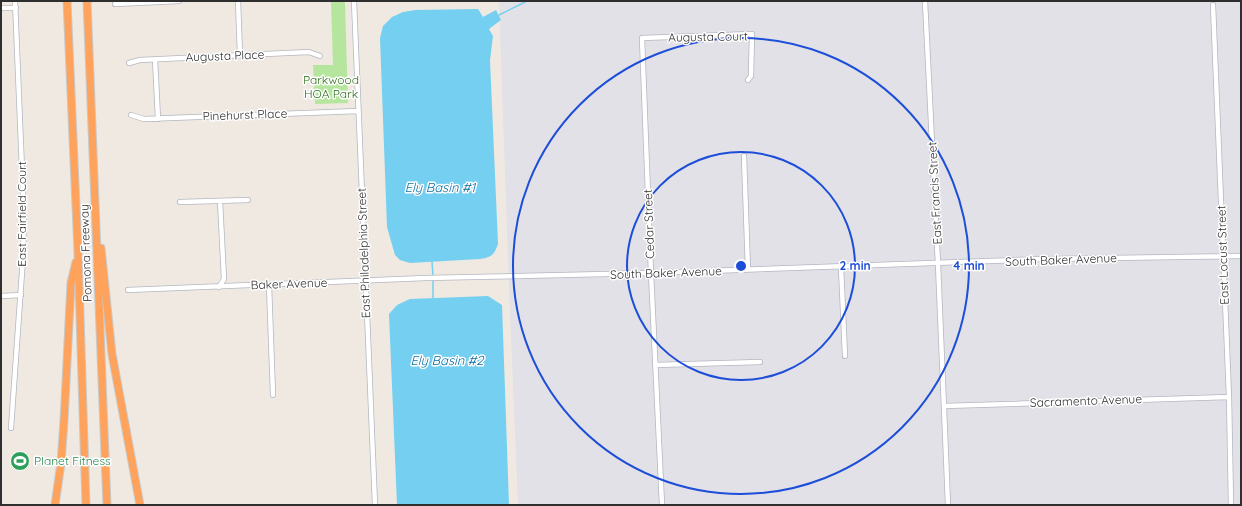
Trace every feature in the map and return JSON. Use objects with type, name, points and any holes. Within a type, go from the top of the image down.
[{"type":"highway","name":"Pomona Freeway","points":[[67,1],[78,252],[86,505]]},
{"type":"highway","name":"Pomona Freeway","points":[[87,1],[107,505]]},
{"type":"highway","points":[[93,166],[112,354],[140,505]]},
{"type":"highway","points":[[54,505],[61,463],[71,283],[78,252]]},
{"type":"street","name":"East Fairfield Court","points":[[11,428],[23,258],[24,218],[15,1]]},
{"type":"street","points":[[115,4],[179,1]]},
{"type":"street","points":[[238,1],[240,55]]},
{"type":"street","name":"East Philadelphia Street","points":[[354,1],[375,505]]},
{"type":"street","name":"East Francis Street","points":[[925,1],[948,505]]},
{"type":"street","name":"East Locust Street","points":[[1213,5],[1232,505]]},
{"type":"street","points":[[1,8],[16,8]]},
{"type":"street","name":"Augusta Court","points":[[642,38],[752,34],[751,76],[748,80]]},
{"type":"street","name":"Cedar Street","points":[[642,38],[662,505]]},
{"type":"street","name":"Augusta Place","points":[[129,64],[140,60],[155,59],[309,52],[320,56]]},
{"type":"street","points":[[155,59],[158,119]]},
{"type":"street","name":"Pinehurst Place","points":[[131,115],[144,119],[158,119],[358,111]]},
{"type":"street","points":[[744,156],[748,270]]},
{"type":"street","points":[[180,202],[248,200]]},
{"type":"street","points":[[219,287],[224,279],[220,201]]},
{"type":"street","name":"South Baker Avenue","points":[[450,278],[748,270],[889,264],[938,264],[1044,259],[1241,256]]},
{"type":"street","points":[[841,267],[845,356]]},
{"type":"street","name":"Baker Avenue","points":[[128,290],[450,278]]},
{"type":"street","points":[[269,284],[273,395]]},
{"type":"street","points":[[1,296],[20,295]]},
{"type":"street","points":[[655,366],[760,362]]},
{"type":"street","name":"Sacramento Avenue","points":[[944,406],[1229,397]]},
{"type":"shaded area","points":[[499,1],[1241,1],[1241,505],[518,505]]},
{"type":"green space","name":"Parkwood HOA Park","points":[[331,1],[343,1],[345,3],[348,103],[315,104],[313,65],[333,65]]},
{"type":"water","name":"Ely Basin #1","points":[[478,9],[483,17],[496,10],[501,20],[489,29],[493,36],[490,60],[498,244],[492,255],[480,259],[410,263],[400,260],[395,255],[387,227],[380,38],[383,26],[392,17],[403,12],[415,10]]},
{"type":"water","name":"Ely Basin #2","points":[[488,296],[502,305],[509,505],[397,505],[389,314],[397,305],[410,299]]},
{"type":"waterway","points":[[499,15],[527,1]]},
{"type":"waterway","points":[[432,262],[433,276]]},
{"type":"waterway","points":[[433,280],[433,299]]},
{"type":"place","name":"Planet Fitness","points":[[20,461]]}]
